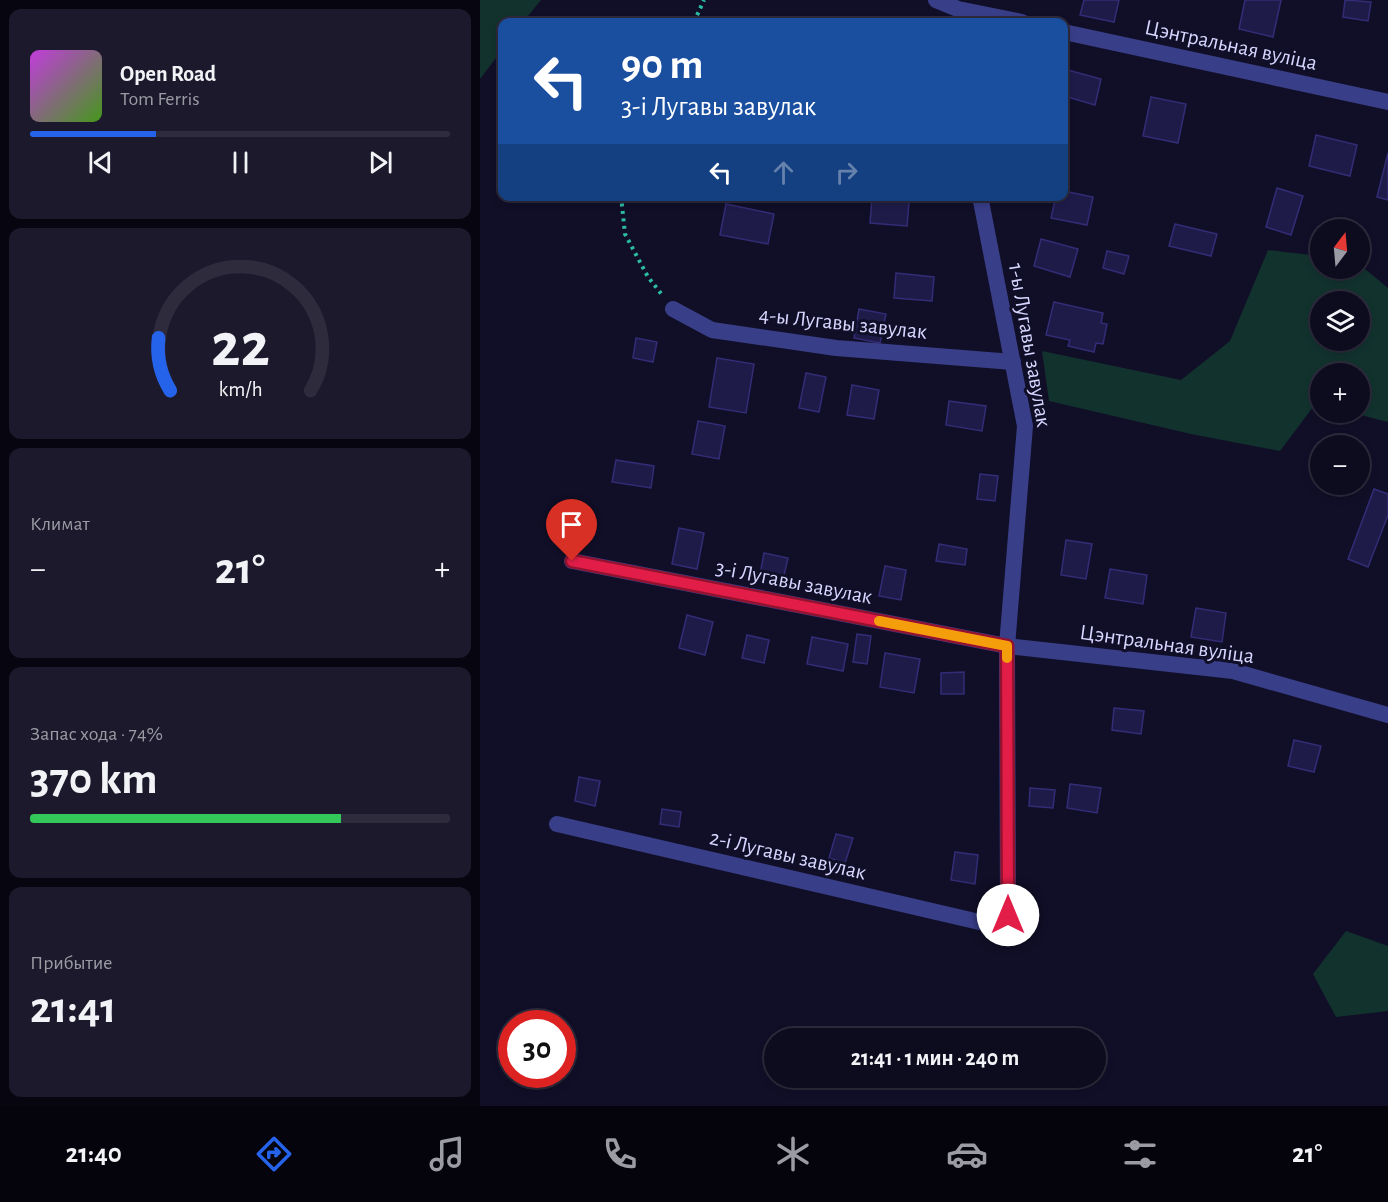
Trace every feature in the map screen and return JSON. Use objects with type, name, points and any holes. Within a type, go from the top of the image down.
[{"type":"street","points":[[936,0],[957,16],[979,18]]},
{"type":"street","name":"Цэнтральная вуліца","points":[[1068,33],[1388,102]]},
{"type":"street","name":"1-ы Лугавы завулак","points":[[981,201],[1025,426],[1007,646],[1008,915]]},
{"type":"street","name":"4-ы Лугавы завулак","points":[[673,309],[712,330],[836,348],[1013,362]]},
{"type":"street","name":"3-і Лугавы завулак","points":[[572,561],[1007,646]]},
{"type":"street","name":"Цэнтральная вуліца","points":[[1007,646],[1233,671],[1388,715]]},
{"type":"street","name":"2-і Лугавы завулак","points":[[557,824],[988,924],[1008,915]]},
{"type":"path","points":[[696,18],[704,0]]},
{"type":"path","points":[[622,201],[625,234],[648,277],[673,309]]},
{"type":"green space","points":[[480,0],[541,0],[526,18],[498,18],[498,55],[480,79]]},
{"type":"green space","points":[[1268,250],[1310,255],[1310,279],[1370,279],[1370,273],[1388,288],[1388,422],[1370,417],[1370,363],[1310,363],[1310,411],[1280,451],[1191,434],[1049,401],[1042,351],[1181,380],[1230,341]]},
{"type":"green space","points":[[1346,931],[1388,946],[1388,1011],[1336,1017],[1313,974]]},
{"type":"building","points":[[1084,0],[1119,0],[1114,22],[1080,15]]},
{"type":"building","points":[[1245,0],[1281,0],[1273,37],[1239,29]]},
{"type":"building","points":[[1345,0],[1371,2],[1368,21],[1343,17]]},
{"type":"building","points":[[1068,70],[1101,79],[1095,105],[1068,97]]},
{"type":"building","points":[[1151,97],[1186,104],[1178,143],[1143,136]]},
{"type":"building","points":[[1316,135],[1357,145],[1350,176],[1309,166]]},
{"type":"building","points":[[1388,153],[1388,200],[1377,197]]},
{"type":"building","points":[[1277,188],[1303,196],[1291,235],[1266,227]]},
{"type":"building","points":[[1068,192],[1093,197],[1087,225],[1051,218],[1055,201],[1068,201]]},
{"type":"building","points":[[872,201],[909,202],[907,226],[870,223]]},
{"type":"building","points":[[726,204],[774,214],[768,244],[720,235]]},
{"type":"building","points":[[1175,224],[1217,234],[1211,256],[1169,246]]},
{"type":"building","points":[[1041,239],[1078,249],[1070,277],[1034,266]]},
{"type":"building","points":[[1107,251],[1129,256],[1124,274],[1103,268]]},
{"type":"building","points":[[896,273],[934,277],[932,301],[894,298]]},
{"type":"building","points":[[1054,302],[1103,313],[1101,323],[1107,324],[1103,344],[1096,343],[1094,352],[1068,346],[1070,340],[1046,335]]},
{"type":"building","points":[[859,309],[886,314],[880,343],[854,338]]},
{"type":"building","points":[[636,338],[657,342],[653,362],[633,358]]},
{"type":"building","points":[[717,358],[754,364],[746,413],[709,407]]},
{"type":"building","points":[[806,373],[826,377],[819,412],[799,408]]},
{"type":"building","points":[[852,385],[879,390],[874,419],[847,415]]},
{"type":"building","points":[[949,401],[986,406],[982,431],[946,425]]},
{"type":"building","points":[[698,421],[725,426],[719,459],[692,454]]},
{"type":"building","points":[[616,460],[654,466],[651,488],[612,482]]},
{"type":"building","points":[[980,474],[998,476],[995,501],[977,499]]},
{"type":"building","points":[[1374,489],[1388,494],[1388,515],[1368,567],[1348,559]]},
{"type":"building","points":[[679,528],[704,533],[697,569],[672,564]]},
{"type":"building","points":[[1066,540],[1092,544],[1086,579],[1061,575]]},
{"type":"building","points":[[939,544],[967,549],[965,565],[936,561]]},
{"type":"building","points":[[764,553],[788,558],[782,584],[759,580]]},
{"type":"building","points":[[885,566],[906,570],[901,600],[879,596]]},
{"type":"building","points":[[1110,569],[1147,575],[1143,604],[1105,598]]},
{"type":"building","points":[[1196,608],[1226,613],[1222,642],[1191,637]]},
{"type":"building","points":[[687,615],[713,622],[705,655],[679,648]]},
{"type":"building","points":[[857,634],[871,636],[867,664],[853,662]]},
{"type":"building","points":[[747,635],[769,640],[764,663],[742,658]]},
{"type":"building","points":[[812,637],[848,644],[843,671],[807,664]]},
{"type":"building","points":[[885,653],[920,659],[914,693],[880,687]]},
{"type":"building","points":[[964,672],[964,694],[941,694],[941,673]]},
{"type":"building","points":[[1114,708],[1144,711],[1141,734],[1112,730]]},
{"type":"building","points":[[1294,740],[1321,746],[1314,772],[1288,766]]},
{"type":"building","points":[[579,777],[600,781],[595,806],[575,801]]},
{"type":"building","points":[[1070,784],[1101,788],[1097,813],[1067,808]]},
{"type":"building","points":[[1030,788],[1055,790],[1053,808],[1029,806]]},
{"type":"building","points":[[662,809],[681,812],[679,827],[660,824]]},
{"type":"building","points":[[836,834],[853,838],[845,863],[829,858]]},
{"type":"building","points":[[955,852],[978,855],[975,884],[951,880]]},
{"type":"slow traffic","points":[[879,621],[1007,646],[1007,658]]},
{"type":"route","points":[[572,561],[1007,646],[1008,915]]}]
